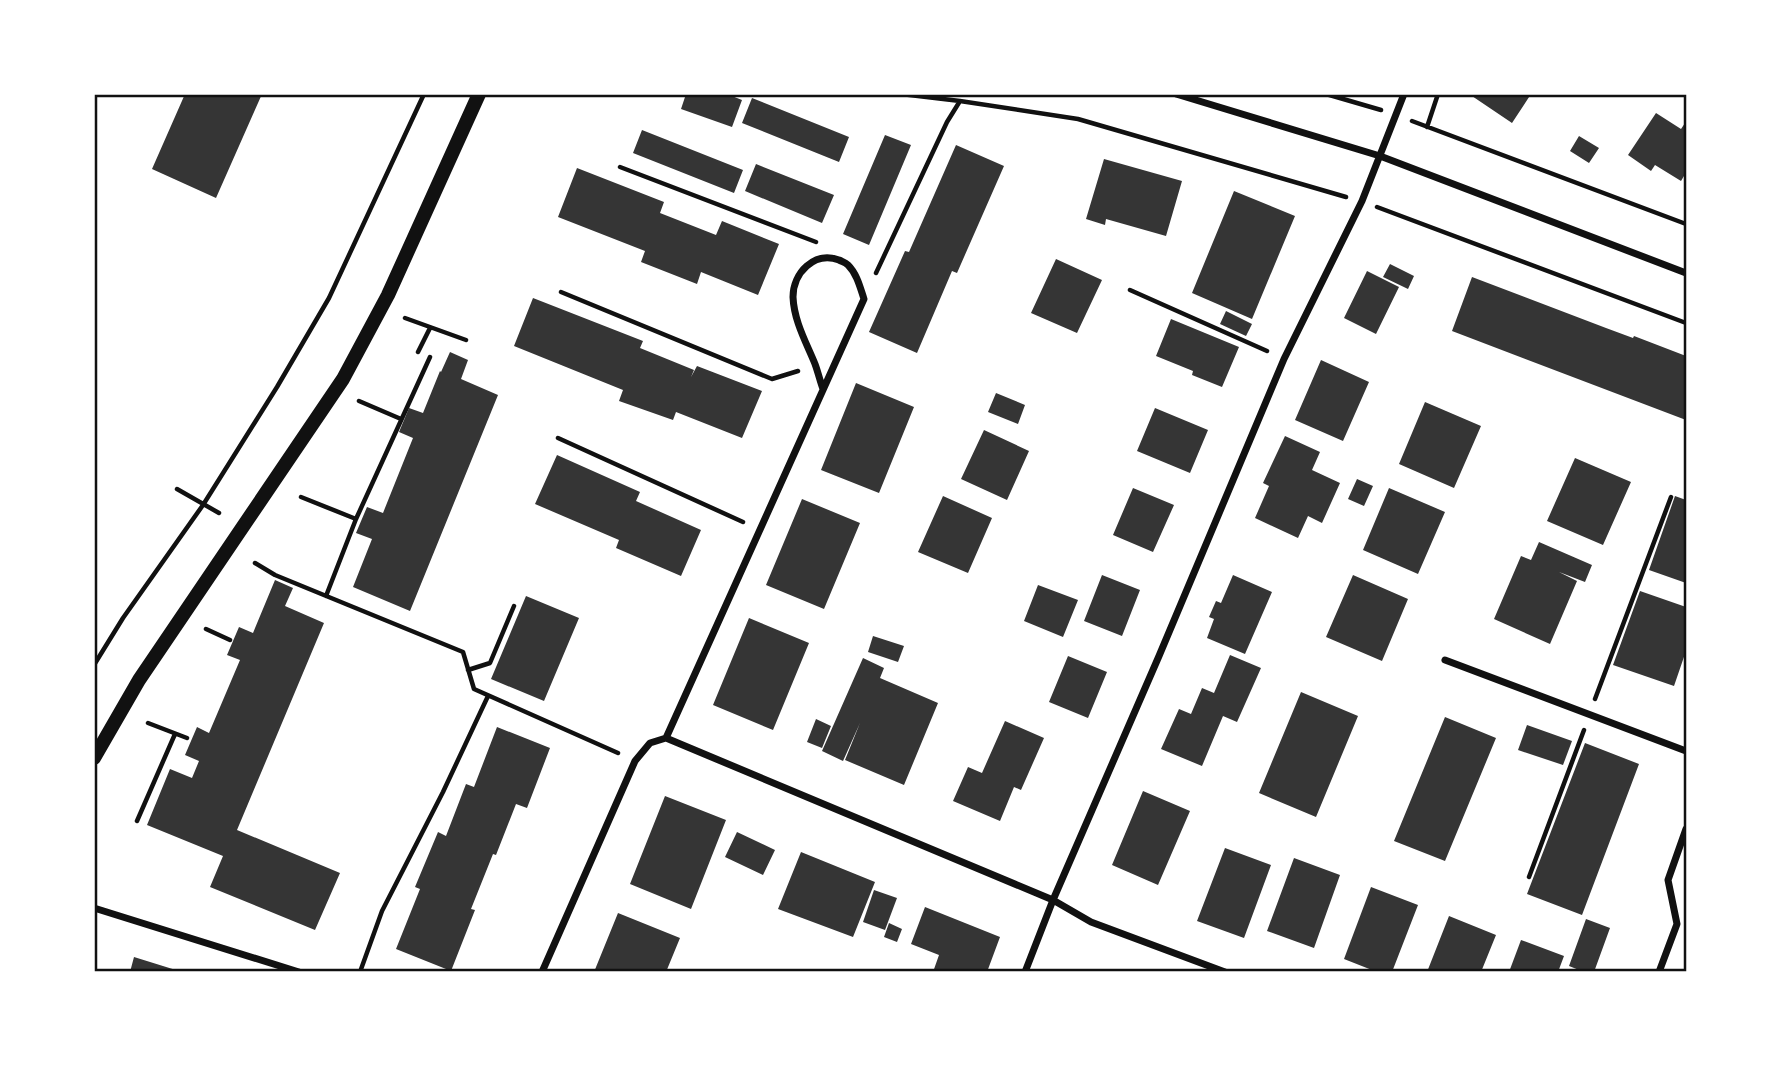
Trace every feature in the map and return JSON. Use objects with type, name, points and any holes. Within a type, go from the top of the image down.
[{"type":"main road","points":[[94,758],[138,680],[343,379],[388,295],[479,94]]},
{"type":"street","points":[[1176,94],[1380,156],[1686,273]]},
{"type":"street","points":[[1025,971],[1284,359],[1362,201],[1404,94]]},
{"type":"street","points":[[666,738],[864,299],[856,275],[847,263],[820,257],[806,266],[797,279],[793,295],[796,319],[823,389]]},
{"type":"street","points":[[1445,660],[1686,751]]},
{"type":"street","points":[[542,971],[635,761],[650,743],[666,738],[1053,900],[1091,922],[1225,971]]},
{"type":"street","points":[[1659,971],[1677,924],[1668,880],[1686,829]]},
{"type":"street","points":[[94,908],[299,971]]},
{"type":"path","points":[[94,665],[123,618],[203,505],[329,298],[424,94]]},
{"type":"path","points":[[901,94],[1078,119],[1362,201],[1686,323]]},
{"type":"path","points":[[1326,94],[1396,115],[1686,224]]},
{"type":"path","points":[[1427,127],[1438,94]]},
{"type":"path","points":[[864,299],[947,122],[960,101]]},
{"type":"path","points":[[620,167],[823,244]]},
{"type":"path","points":[[1130,290],[1284,359]]},
{"type":"path","points":[[561,292],[772,379],[816,366]]},
{"type":"path","points":[[405,318],[466,340]]},
{"type":"path","points":[[418,352],[429,328]]},
{"type":"path","points":[[326,596],[356,519],[429,357]]},
{"type":"path","points":[[359,401],[401,419]]},
{"type":"path","points":[[558,438],[760,529]]},
{"type":"path","points":[[177,489],[219,513]]},
{"type":"path","points":[[301,497],[356,519]]},
{"type":"path","points":[[1529,877],[1671,497]]},
{"type":"path","points":[[255,563],[275,575],[463,652],[474,690],[635,761]]},
{"type":"path","points":[[468,670],[490,663],[514,606]]},
{"type":"path","points":[[206,629],[230,640]]},
{"type":"path","points":[[360,971],[382,911],[443,792],[488,695]]},
{"type":"path","points":[[148,723],[187,738]]},
{"type":"path","points":[[137,821],[175,734]]},
{"type":"building","points":[[185,94],[262,94],[216,198],[152,169]]},
{"type":"building","points":[[686,94],[727,94],[742,100],[732,127],[681,109]]},
{"type":"building","points":[[1469,94],[1531,94],[1512,123]]},
{"type":"building","points":[[752,98],[849,137],[839,162],[742,123]]},
{"type":"building","points":[[1656,113],[1681,129],[1686,124],[1686,178],[1684,176],[1681,181],[1655,165],[1651,171],[1628,155]]},
{"type":"building","points":[[642,130],[743,170],[734,193],[633,153]]},
{"type":"building","points":[[885,135],[911,145],[869,245],[843,234]]},
{"type":"building","points":[[1579,136],[1599,148],[1589,163],[1570,151]]},
{"type":"building","points":[[956,145],[1004,166],[957,273],[952,271],[917,353],[869,332],[905,251],[909,252]]},
{"type":"building","points":[[1104,159],[1182,181],[1166,236],[1106,219],[1105,225],[1086,219]]},
{"type":"building","points":[[756,164],[834,195],[822,223],[745,191]]},
{"type":"building","points":[[577,168],[664,202],[660,213],[716,235],[722,221],[779,244],[758,295],[701,272],[697,284],[641,262],[645,251],[558,217]]},
{"type":"building","points":[[1234,191],[1295,216],[1252,319],[1192,293]]},
{"type":"building","points":[[1056,259],[1102,280],[1077,333],[1031,313]]},
{"type":"building","points":[[1390,264],[1414,276],[1408,289],[1383,277]]},
{"type":"building","points":[[1367,271],[1399,287],[1376,334],[1344,318]]},
{"type":"building","points":[[1472,277],[1686,356],[1686,420],[1452,331]]},
{"type":"building","points":[[533,298],[643,341],[640,348],[694,370],[691,377],[697,366],[762,391],[742,438],[676,412],[673,420],[619,401],[623,390],[514,346]]},
{"type":"building","points":[[1226,311],[1252,324],[1246,336],[1220,324]]},
{"type":"building","points":[[1171,319],[1239,347],[1222,387],[1192,375],[1193,371],[1156,356]]},
{"type":"building","points":[[450,352],[468,360],[461,379],[498,395],[410,611],[353,587],[372,539],[356,533],[367,507],[383,513],[413,438],[399,432],[409,408],[423,413]]},
{"type":"building","points":[[1321,360],[1369,382],[1343,441],[1295,420]]},
{"type":"building","points":[[856,383],[914,407],[879,493],[821,470]]},
{"type":"building","points":[[996,393],[1025,405],[1018,424],[988,412]]},
{"type":"building","points":[[1425,402],[1481,426],[1454,488],[1399,464]]},
{"type":"building","points":[[1155,408],[1208,430],[1190,473],[1137,451]]},
{"type":"building","points":[[984,430],[1029,451],[1007,500],[961,479]]},
{"type":"building","points":[[1285,436],[1320,452],[1312,470],[1340,483],[1322,523],[1308,516],[1298,538],[1255,518],[1269,486],[1263,483]]},
{"type":"building","points":[[557,455],[640,492],[636,501],[701,530],[681,576],[616,548],[619,540],[535,504]]},
{"type":"building","points":[[1575,458],[1631,482],[1603,545],[1547,521]]},
{"type":"building","points":[[1357,479],[1373,486],[1364,506],[1348,499]]},
{"type":"building","points":[[1133,488],[1174,505],[1153,552],[1113,535]]},
{"type":"building","points":[[1389,488],[1445,512],[1418,574],[1363,550]]},
{"type":"building","points":[[943,496],[992,518],[968,573],[918,552]]},
{"type":"building","points":[[1675,496],[1686,500],[1686,583],[1649,570]]},
{"type":"building","points":[[802,499],[860,523],[824,609],[766,585]]},
{"type":"building","points":[[1539,542],[1592,565],[1585,582],[1559,572],[1577,581],[1550,644],[1494,619],[1521,556],[1531,560]]},
{"type":"building","points":[[1102,575],[1140,590],[1122,636],[1084,621]]},
{"type":"building","points":[[1233,575],[1272,592],[1245,654],[1207,638],[1214,619],[1209,617],[1216,601],[1221,603]]},
{"type":"building","points":[[1353,575],[1408,599],[1382,661],[1326,637]]},
{"type":"building","points":[[275,580],[293,588],[285,606],[324,623],[237,830],[340,873],[315,930],[210,887],[223,856],[147,825],[170,769],[192,778],[199,761],[185,755],[197,727],[209,733],[240,660],[227,655],[239,627],[253,633]]},
{"type":"building","points":[[1038,585],[1078,600],[1063,637],[1024,621]]},
{"type":"building","points":[[1640,591],[1686,607],[1686,651],[1674,686],[1613,665]]},
{"type":"building","points":[[526,596],[579,618],[544,701],[491,679]]},
{"type":"building","points":[[749,618],[809,643],[773,730],[713,705]]},
{"type":"building","points":[[873,636],[904,646],[898,662],[868,652]]},
{"type":"building","points":[[1230,655],[1261,668],[1237,722],[1223,716],[1202,766],[1161,749],[1179,709],[1191,714],[1202,688],[1214,693]]},
{"type":"building","points":[[1068,656],[1107,672],[1088,718],[1049,702]]},
{"type":"building","points":[[863,658],[884,668],[880,678],[938,703],[904,785],[845,760],[860,723],[843,761],[822,751]]},
{"type":"building","points":[[1301,692],[1358,716],[1316,817],[1259,793]]},
{"type":"building","points":[[1445,717],[1496,738],[1445,861],[1394,841]]},
{"type":"building","points":[[816,719],[831,726],[822,748],[807,742]]},
{"type":"building","points":[[1005,721],[1044,738],[1021,790],[1014,787],[1000,821],[953,801],[968,767],[982,773]]},
{"type":"building","points":[[1527,725],[1572,741],[1563,765],[1518,750]]},
{"type":"building","points":[[497,727],[550,748],[527,808],[516,804],[496,855],[493,854],[471,909],[475,910],[451,971],[396,949],[420,889],[415,887],[438,832],[446,836],[466,784],[474,787]]},
{"type":"building","points":[[1585,743],[1639,764],[1582,915],[1527,894]]},
{"type":"building","points":[[1143,791],[1190,811],[1158,885],[1112,865]]},
{"type":"building","points":[[665,796],[726,820],[691,909],[630,884]]},
{"type":"building","points":[[737,832],[775,850],[763,875],[725,857]]},
{"type":"building","points":[[1225,848],[1271,865],[1244,938],[1197,921]]},
{"type":"building","points":[[801,852],[875,882],[853,937],[778,909]]},
{"type":"building","points":[[1294,858],[1340,875],[1314,948],[1267,931]]},
{"type":"building","points":[[1371,887],[1418,905],[1392,972],[1377,972],[1344,959]]},
{"type":"building","points":[[874,890],[897,898],[885,930],[863,922]]},
{"type":"building","points":[[925,907],[1000,937],[987,972],[933,972],[939,955],[911,944]]},
{"type":"building","points":[[618,913],[680,938],[666,972],[594,972]]},
{"type":"building","points":[[1449,916],[1496,935],[1481,972],[1427,972]]},
{"type":"building","points":[[1586,919],[1610,928],[1594,972],[1584,972],[1569,966]]},
{"type":"building","points":[[889,923],[902,929],[897,942],[884,937]]},
{"type":"building","points":[[1521,940],[1564,956],[1558,972],[1509,972]]},
{"type":"building","points":[[134,957],[179,971],[179,972],[130,972]]}]
